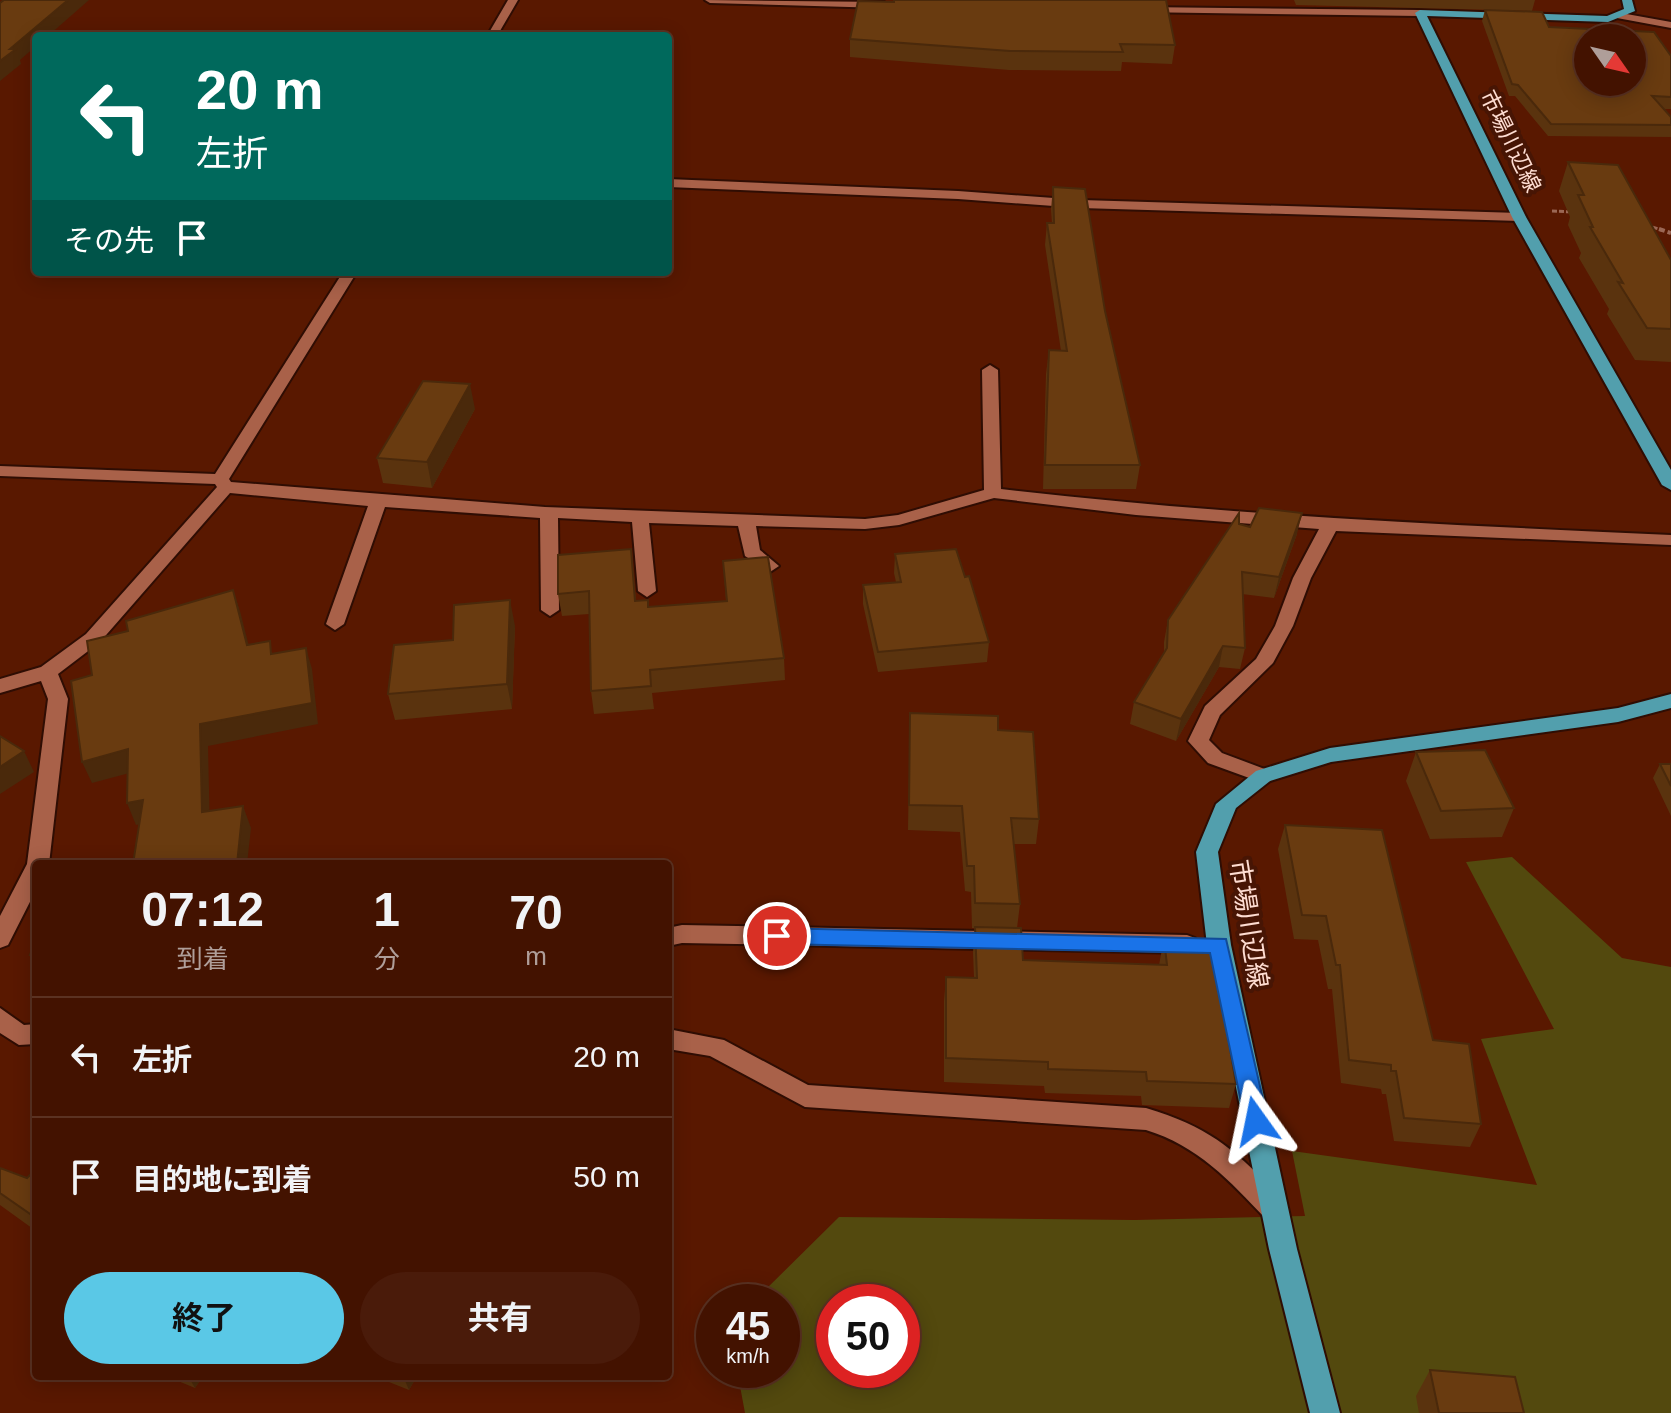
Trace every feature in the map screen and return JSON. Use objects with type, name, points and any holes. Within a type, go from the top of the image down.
[{"type":"main road","points":[[1420,13],[1592,19],[1621,16],[1630,11],[1627,0]]},
{"type":"main road","name":"市場川辺線","points":[[1420,13],[1517,212],[1671,485]]},
{"type":"main road","name":"市場川辺線","points":[[1325,1413],[1275,1210],[1219,945],[1207,852],[1227,804],[1263,776],[1330,755],[1618,715],[1671,701]]},
{"type":"street","points":[[494,32],[513,0]]},
{"type":"street","points":[[710,0],[901,5]]},
{"type":"street","points":[[1411,0],[1420,13]]},
{"type":"street","points":[[1122,10],[1420,13]]},
{"type":"street","points":[[1621,16],[1671,25]]},
{"type":"street","points":[[672,183],[958,195],[1081,204],[1517,212]]},
{"type":"street","points":[[0,686],[48,672],[93,638],[223,483],[348,276]]},
{"type":"street","points":[[990,370],[993,493]]},
{"type":"street","points":[[0,471],[223,483],[377,504],[640,518],[865,524],[899,520],[993,493],[1136,510],[1330,525],[1671,540]]},
{"type":"street","points":[[335,624],[377,504]]},
{"type":"street","points":[[549,514],[550,610]]},
{"type":"street","points":[[640,518],[647,591]]},
{"type":"street","points":[[746,521],[751,552],[770,566]]},
{"type":"street","points":[[1263,776],[1215,758],[1198,741],[1212,711],[1263,663],[1330,525]]},
{"type":"street","points":[[38,860],[58,699],[48,672]]},
{"type":"street","points":[[0,939],[32,876]]},
{"type":"street","points":[[672,937],[698,934],[1219,945]]},
{"type":"street","points":[[0,1018],[19,1035],[32,1034]]},
{"type":"street","points":[[672,1040],[715,1047],[805,1096],[1146,1119],[1186,1129],[1219,1152],[1275,1210]]},
{"type":"path","points":[[1517,212],[1588,213]]},
{"type":"path","points":[[1641,223],[1671,233]]},
{"type":"shaded area","points":[[1512,857],[1622,958],[1671,967],[1671,1413],[745,1413],[740,1388],[800,1388],[800,1284],[771,1284],[839,1217],[1135,1220],[1305,1216],[1292,1151],[1537,1185],[1481,1039],[1554,1029],[1466,862]]},
{"type":"building","points":[[4,0],[68,0],[0,61],[0,3]]},
{"type":"building","points":[[1166,0],[1175,45],[1120,44],[1123,52],[1010,51],[850,39],[858,1]]},
{"type":"building","points":[[1485,10],[1542,12],[1549,27],[1574,28],[1574,96],[1646,96],[1646,32],[1654,32],[1671,56],[1671,97],[1652,96],[1671,117],[1671,125],[1551,124],[1518,85],[1512,84]]},
{"type":"building","points":[[1568,162],[1618,165],[1671,260],[1671,329],[1647,328],[1618,282],[1623,283],[1590,227],[1593,227],[1578,195],[1584,195]]},
{"type":"building","points":[[1053,187],[1085,189],[1105,311],[1140,465],[1045,465],[1049,350],[1067,351],[1047,223],[1054,223]]},
{"type":"building","points":[[423,381],[470,384],[427,462],[377,458]]},
{"type":"building","points":[[1259,508],[1302,513],[1279,577],[1242,572],[1245,648],[1223,646],[1181,719],[1134,702],[1167,648],[1168,620],[1239,513],[1239,524],[1250,527]]},
{"type":"building","points":[[631,549],[635,601],[648,600],[648,607],[727,601],[723,561],[768,557],[784,658],[650,670],[651,686],[591,691],[589,591],[558,594],[558,555]]},
{"type":"building","points":[[956,549],[965,577],[969,576],[989,642],[878,652],[863,585],[901,582],[895,554]]},
{"type":"building","points":[[233,590],[247,645],[270,641],[271,654],[306,648],[312,703],[200,724],[202,812],[243,806],[237,860],[134,860],[143,800],[127,803],[128,749],[82,762],[71,681],[92,675],[87,641],[128,631],[126,621]]},
{"type":"building","points":[[510,600],[507,684],[388,694],[394,645],[453,640],[454,605]]},
{"type":"building","points":[[910,713],[998,716],[998,730],[1033,732],[1039,819],[1011,818],[1020,904],[975,903],[974,866],[967,866],[962,806],[909,805]]},
{"type":"building","points":[[0,736],[24,751],[0,767]]},
{"type":"building","points":[[1485,750],[1514,808],[1441,811],[1416,752]]},
{"type":"building","points":[[1660,764],[1671,764],[1671,786]]},
{"type":"building","points":[[1285,825],[1382,830],[1433,1040],[1469,1044],[1481,1124],[1404,1118],[1396,1071],[1391,1071],[1391,1065],[1349,1060],[1340,965],[1336,965],[1326,916],[1302,915]]},
{"type":"building","points":[[975,927],[1021,928],[1023,960],[1167,965],[1164,939],[1212,940],[1236,1084],[1147,1081],[1146,1072],[1048,1069],[1048,1062],[946,1058],[946,977],[977,978]]},
{"type":"building","points":[[0,1168],[27,1178],[32,1173],[32,1215],[0,1193]]},
{"type":"building","points":[[1430,1370],[1515,1377],[1524,1413],[1439,1413]]},
{"type":"route","points":[[777,936],[1219,945],[1256,1121]]}]
